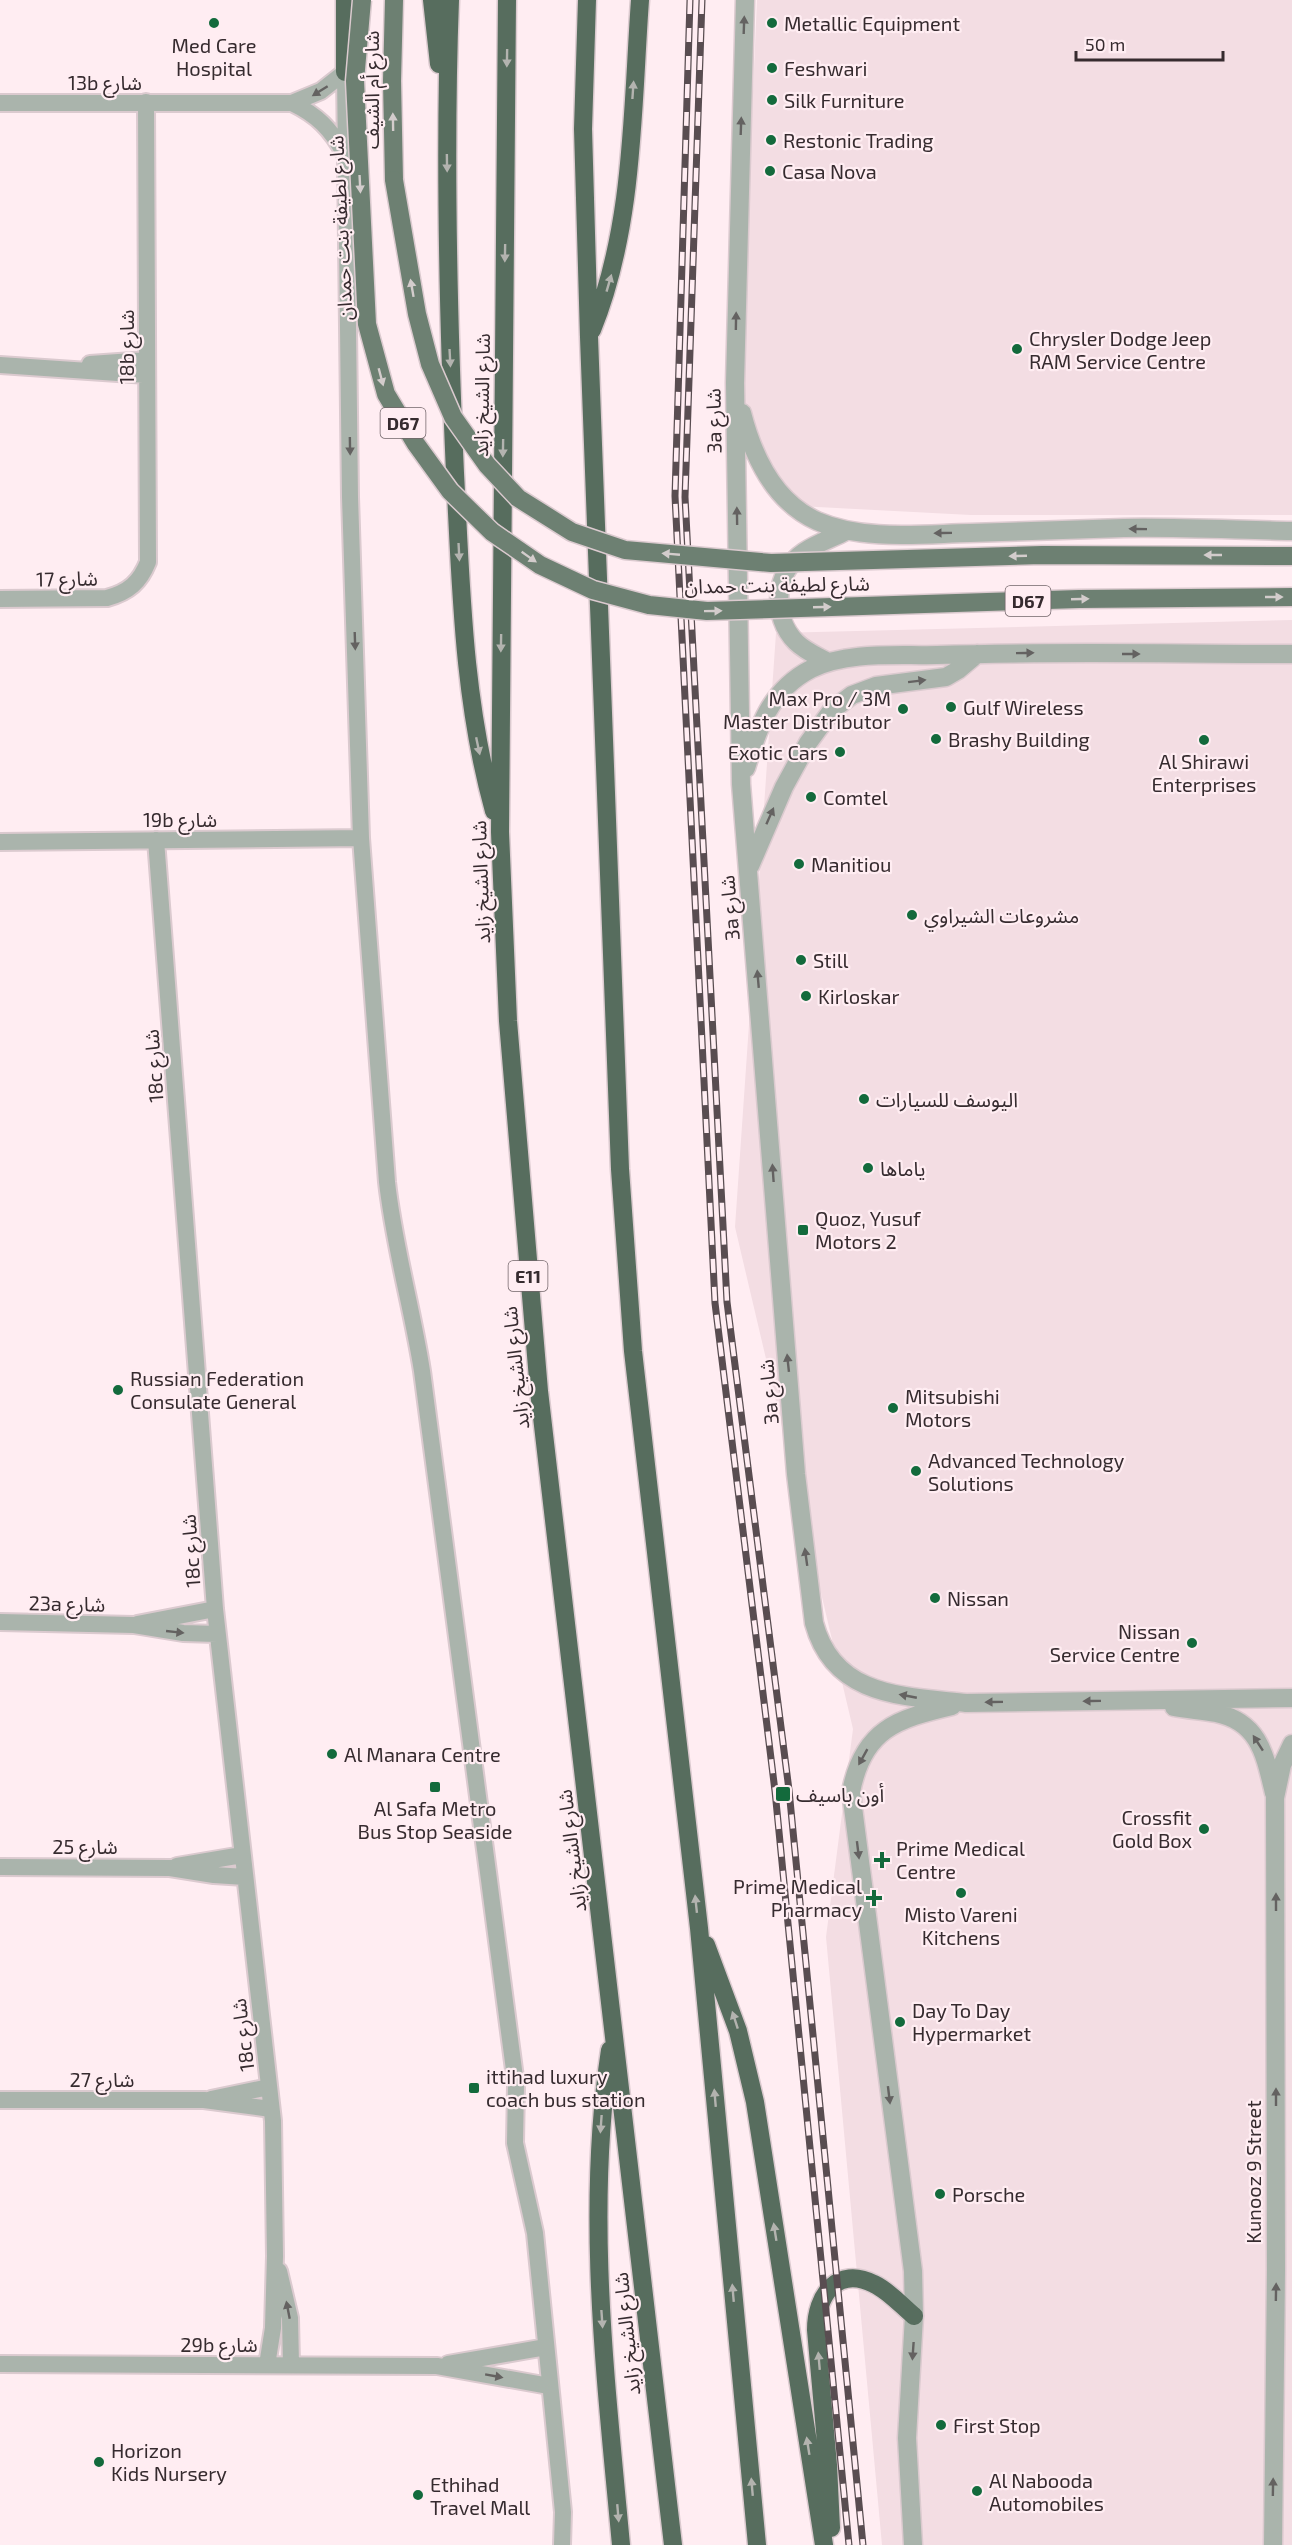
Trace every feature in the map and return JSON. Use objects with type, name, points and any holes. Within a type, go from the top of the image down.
[{"type":"highway","points":[[345,0],[345,72]]},
{"type":"highway","points":[[432,0],[446,104]]},
{"type":"highway","points":[[450,0],[446,104],[448,321],[463,647],[477,740],[500,832]]},
{"type":"highway","name":"شارع الشيخ زايد","points":[[507,0],[500,832],[508,1021],[528,1279],[541,1402],[673,2545]]},
{"type":"highway","points":[[587,0],[583,129],[589,338],[625,1259],[633,1351],[699,1928],[757,2545]]},
{"type":"highway","points":[[589,338],[605,299],[620,234],[640,0]]},
{"type":"highway","points":[[699,1928],[714,1962],[738,2031],[755,2102],[824,2545]]},
{"type":"highway","points":[[614,2025],[603,2093],[598,2213],[603,2332],[621,2545]]},
{"type":"highway","points":[[831,2545],[828,2465],[816,2330],[816,2313],[821,2298],[831,2287],[845,2280],[860,2279],[875,2284],[914,2316]]},
{"type":"main road","name":"شارع لطيفة بنت حمدان","points":[[362,0],[355,81],[367,324],[386,394],[416,444],[450,491],[492,532],[540,565],[604,593],[649,605],[707,611],[1078,599],[1292,597]]},
{"type":"main road","name":"شارع أم الشيف","points":[[394,0],[392,81],[394,180]]},
{"type":"main road","name":"شارع لطيفة بنت حمدان","points":[[394,180],[417,314],[430,364],[453,417],[487,465],[519,498],[572,532],[625,550],[771,563],[1074,554],[1292,556]]},
{"type":"street","name":"3a شارع","points":[[745,0],[735,383],[741,784],[796,1474],[814,1623],[823,1649],[831,1660],[849,1677],[866,1686],[915,1698],[966,1703]]},
{"type":"street","name":"13b شارع","points":[[0,103],[292,103],[321,91],[345,72]]},
{"type":"street","points":[[345,72],[350,497],[361,838],[388,1190],[394,1232],[423,1371],[516,2085],[515,2143],[518,2163],[533,2216],[562,2512],[562,2545]]},
{"type":"street","name":"18b شارع","points":[[132,587],[142,577],[148,562],[146,102]]},
{"type":"street","points":[[292,103],[309,111],[324,122],[345,155]]},
{"type":"street","points":[[0,364],[71,368],[147,367]]},
{"type":"street","points":[[735,383],[752,448],[764,473],[782,495],[798,509],[816,520],[846,531],[940,533],[1128,528],[1292,531]]},
{"type":"street","points":[[828,662],[806,650],[788,632],[781,614],[779,595],[784,577],[794,561],[804,552],[846,531]]},
{"type":"street","name":"شارع 17","points":[[0,599],[107,598],[120,595],[132,587]]},
{"type":"street","points":[[741,784],[757,733],[769,706],[796,678],[828,662],[850,658],[977,654],[1292,654]]},
{"type":"street","points":[[748,871],[784,787],[808,743],[832,710],[852,695],[870,688],[945,677],[958,670],[977,654]]},
{"type":"street","name":"19b شارع","points":[[0,842],[361,838]]},
{"type":"street","name":"18c شارع","points":[[156,840],[215,1609],[271,2109],[273,2328],[267,2365]]},
{"type":"street","name":"23a شارع","points":[[134,1625],[215,1609]]},
{"type":"street","name":"23a شارع","points":[[0,1622],[134,1625],[183,1633],[218,1634]]},
{"type":"street","points":[[914,2545],[907,2438],[914,2316],[909,2237],[851,1792],[859,1763],[871,1744],[886,1729],[913,1715],[966,1703],[1292,1698]]},
{"type":"street","name":"Kunooz 9 Street","points":[[1150,1699],[1182,1709],[1226,1716],[1248,1729],[1263,1749],[1275,1798]]},
{"type":"street","name":"Kunooz 9 Street","points":[[1273,2545],[1276,2270],[1275,1798],[1282,1766],[1292,1744]]},
{"type":"street","name":"شارع 25","points":[[170,1868],[242,1855]]},
{"type":"street","name":"شارع 25","points":[[0,1867],[170,1868],[245,1877]]},
{"type":"street","name":"شارع 27","points":[[204,2100],[269,2087]]},
{"type":"street","name":"شارع 27","points":[[0,2100],[204,2100],[271,2109]]},
{"type":"street","name":"18c شارع","points":[[274,2256],[290,2318],[291,2365]]},
{"type":"street","name":"29b شارع","points":[[439,2366],[546,2347]]},
{"type":"street","name":"29b شارع","points":[[0,2364],[439,2366],[549,2386]]},
{"type":"shaded area","points":[[757,0],[1292,0],[1292,515],[971,515],[798,506],[739,412]]},
{"type":"shaded area","points":[[1292,620],[1292,2545],[882,2545],[826,1937],[853,1729],[735,1227],[776,633]]},
{"type":"railway","points":[[690,0],[675,496],[715,1303],[775,1791],[849,2545]]},
{"type":"railway","points":[[702,0],[685,497],[727,1302],[789,1790],[863,2545]]},
{"type":"place","name":"Med Care Hospital","points":[[214,23]]},
{"type":"place","name":"Metallic Equipment","points":[[772,23]]},
{"type":"place","name":"Feshwari","points":[[772,68]]},
{"type":"place","name":"Silk Furniture","points":[[772,100]]},
{"type":"place","name":"Restonic Trading","points":[[771,140]]},
{"type":"place","name":"Casa Nova","points":[[770,171]]},
{"type":"place","name":"Chrysler Dodge Jeep RAM Service Centre","points":[[1017,349]]},
{"type":"place","name":"Gulf Wireless","points":[[951,707]]},
{"type":"place","name":"Max Pro / 3M Master Distributor","points":[[903,709]]},
{"type":"place","name":"Brashy Building","points":[[936,739]]},
{"type":"place","name":"Al Shirawi Enterprises","points":[[1204,740]]},
{"type":"place","name":"Exotic Cars","points":[[840,752]]},
{"type":"place","name":"Comtel","points":[[811,797]]},
{"type":"place","name":"Manitiou","points":[[799,864]]},
{"type":"place","name":"مشروعات الشيراوي","points":[[912,915]]},
{"type":"place","name":"Still","points":[[801,960]]},
{"type":"place","name":"Kirloskar","points":[[806,996]]},
{"type":"place","name":"اليوسف للسيارات","points":[[864,1099]]},
{"type":"place","name":"ياماها","points":[[868,1168]]},
{"type":"place","name":"Quoz, Yusuf Motors 2","points":[[803,1230]]},
{"type":"place","name":"Russian Federation Consulate General","points":[[118,1390]]},
{"type":"place","name":"Mitsubishi Motors","points":[[893,1408]]},
{"type":"place","name":"Advanced Technology Solutions","points":[[916,1471]]},
{"type":"place","name":"Nissan","points":[[935,1598]]},
{"type":"place","name":"Nissan Service Centre","points":[[1192,1643]]},
{"type":"place","name":"Al Manara Centre","points":[[332,1754]]},
{"type":"place","name":"Al Safa Metro Bus Stop Seaside","points":[[435,1787]]},
{"type":"place","name":"أون باسيف","points":[[783,1794]]},
{"type":"place","name":"Crossfit Gold Box","points":[[1204,1829]]},
{"type":"place","name":"Prime Medical Centre","points":[[882,1860]]},
{"type":"place","name":"Misto Vareni Kitchens","points":[[961,1893]]},
{"type":"place","name":"Prime Medical Pharmacy","points":[[874,1898]]},
{"type":"place","name":"Day To Day Hypermarket","points":[[900,2022]]},
{"type":"place","name":"ittihad luxury coach bus station","points":[[474,2088]]},
{"type":"place","name":"Porsche","points":[[940,2194]]},
{"type":"place","name":"First Stop","points":[[941,2425]]},
{"type":"place","name":"Horizon Kids Nursery","points":[[99,2462]]},
{"type":"place","name":"Al Nabooda Automobiles","points":[[977,2491]]},
{"type":"place","name":"Ethihad Travel Mall","points":[[418,2495]]}]
